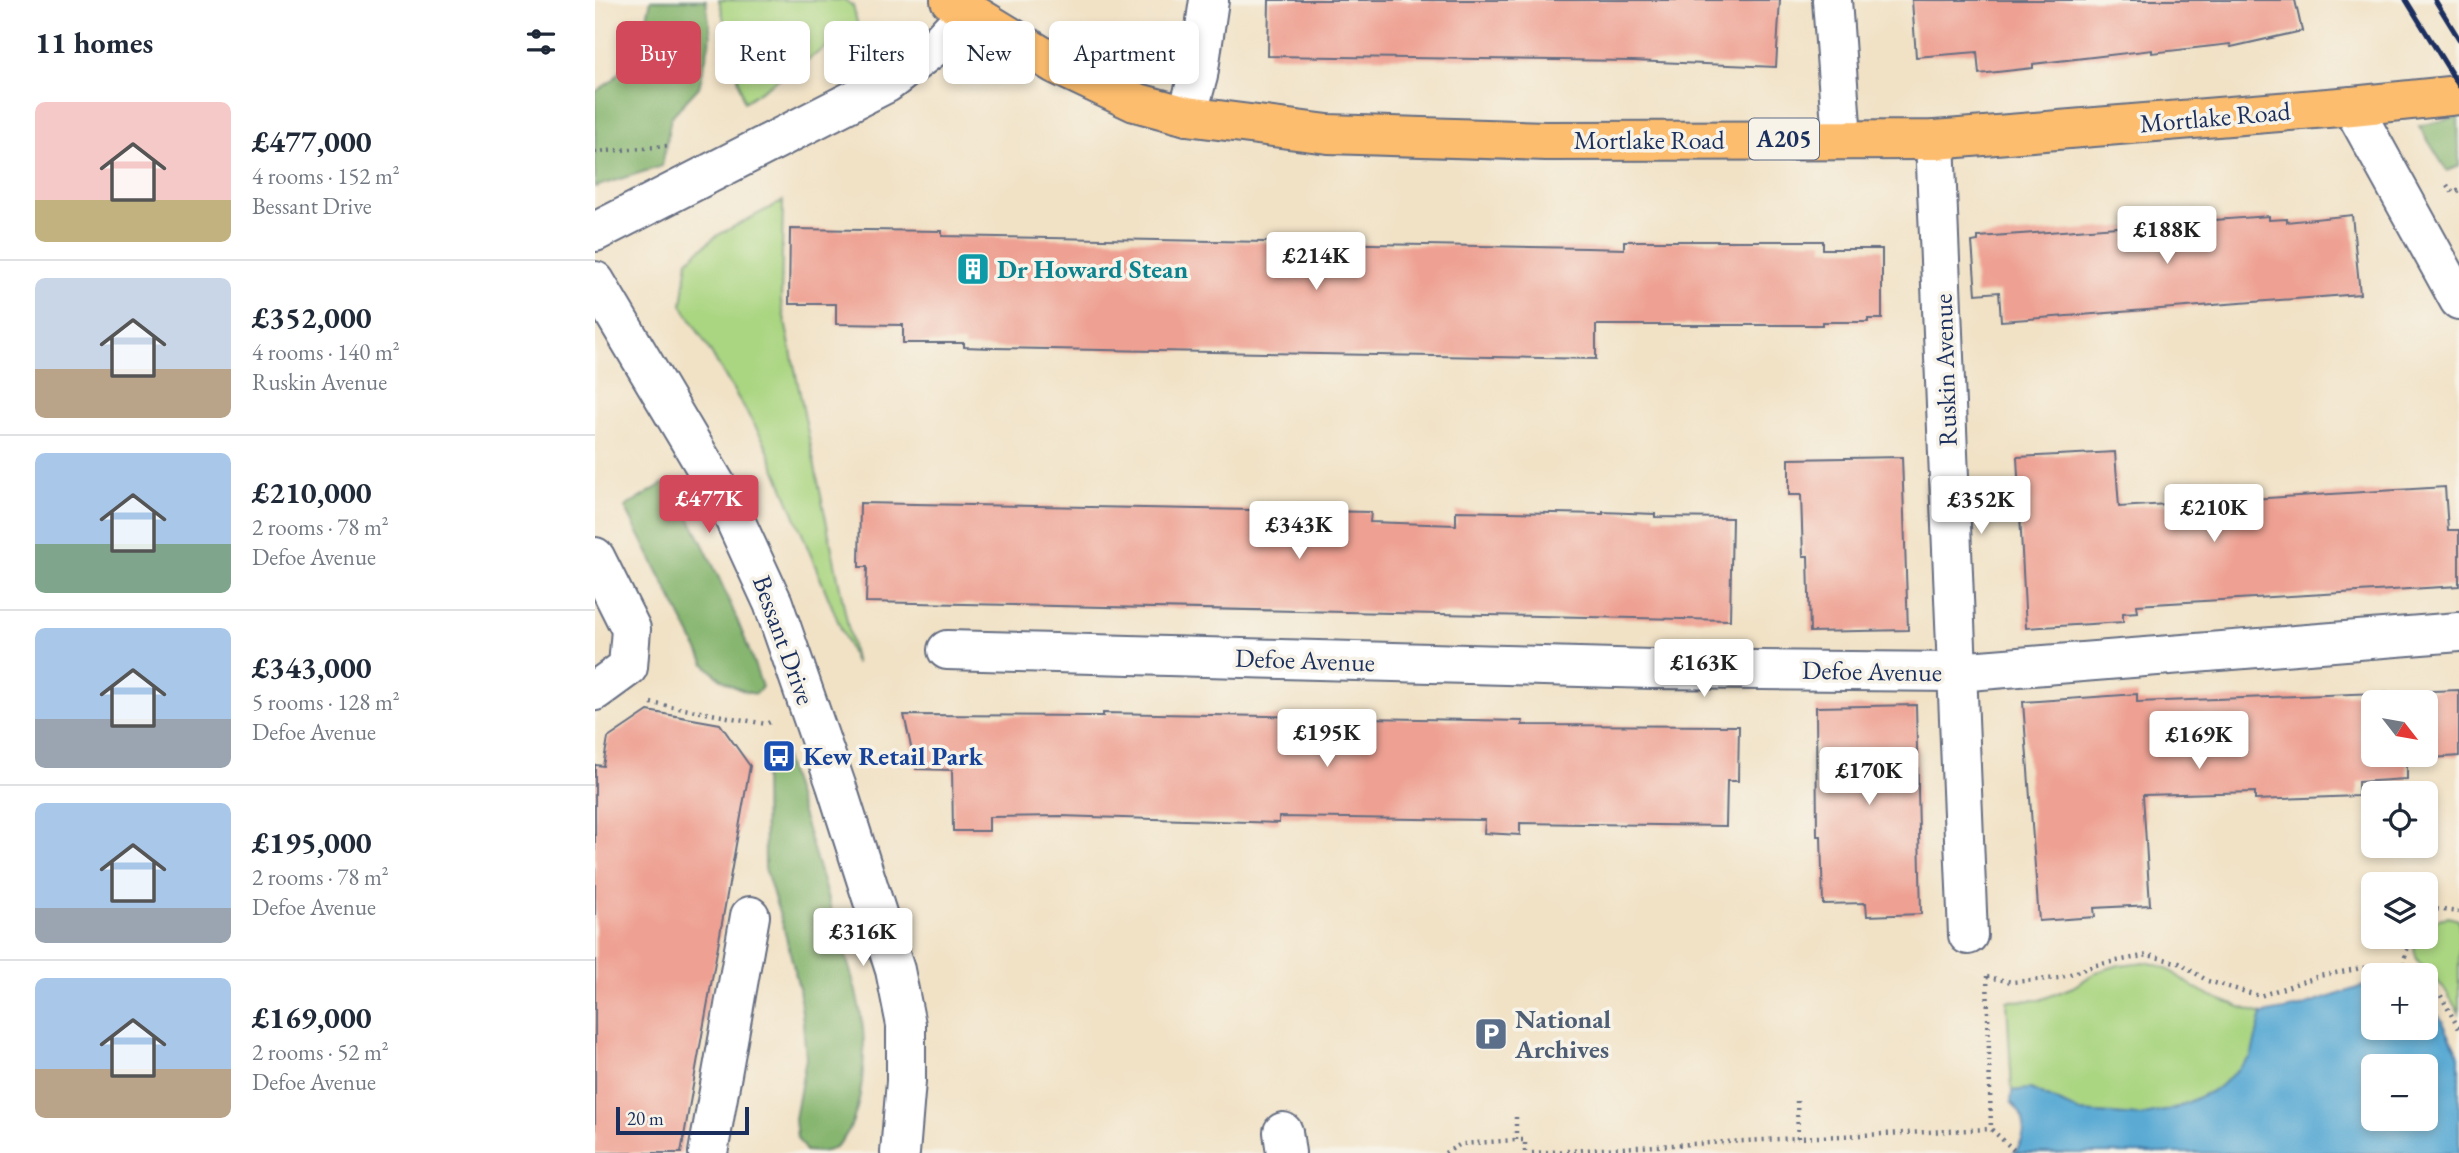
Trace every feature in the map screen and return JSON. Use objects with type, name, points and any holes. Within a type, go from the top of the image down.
[{"type":"highway","name":"Mortlake Road","points":[[960,6],[1055,64],[1135,102],[1187,116],[1342,134],[1546,141],[1935,140],[2459,95]]},
{"type":"street","points":[[1187,116],[1198,76],[1209,0]]},
{"type":"street","points":[[1832,0],[1842,139]]},
{"type":"street","points":[[595,232],[887,83],[938,44],[960,6]]},
{"type":"street","points":[[2352,106],[2459,300]]},
{"type":"street","name":"Ruskin Avenue","points":[[1935,140],[1968,935]]},
{"type":"street","name":"Bessant Drive","points":[[595,281],[728,505],[773,603],[810,709],[898,984],[906,1025],[907,1081],[900,1153]]},
{"type":"street","points":[[595,556],[631,629],[628,667],[595,691]]},
{"type":"street","name":"Defoe Avenue","points":[[947,650],[1653,669],[1956,672],[2459,632]]},
{"type":"street","points":[[708,1153],[750,916]]},
{"type":"path","points":[[640,701],[767,724],[810,709]]},
{"type":"path","points":[[2438,909],[2459,912]]},
{"type":"path","points":[[1968,935],[1987,976],[1991,1129]]},
{"type":"path","points":[[1987,976],[2012,982],[2059,978],[2096,965],[2148,955],[2179,963],[2208,981],[2260,996],[2319,976],[2361,968]]},
{"type":"path","points":[[2438,992],[2459,1029]]},
{"type":"path","points":[[1797,1101],[1798,1138]]},
{"type":"path","points":[[1516,1117],[1516,1140]]},
{"type":"path","points":[[1532,1153],[1991,1129],[2016,1152]]},
{"type":"path","points":[[1445,1153],[1461,1144],[1516,1140],[1525,1140],[1525,1153]]},
{"type":"green space","points":[[651,0],[706,0],[711,36],[701,78],[701,21],[646,21]]},
{"type":"green space","points":[[719,0],[845,0],[853,6],[857,21],[824,21],[824,49],[810,58],[810,21],[724,21]]},
{"type":"green space","points":[[616,76],[616,84],[700,84],[671,117],[662,166],[595,187],[595,92]]},
{"type":"green space","points":[[740,84],[771,84],[744,102]]},
{"type":"green space","points":[[2458,117],[2459,166],[2447,171],[2419,126]]},
{"type":"green space","points":[[783,201],[781,302],[856,665],[764,441],[682,305],[688,260],[716,236]]},
{"type":"green space","points":[[669,480],[696,530],[743,633],[762,687],[755,694],[727,683],[705,664],[625,507]]},
{"type":"green space","points":[[777,750],[783,752],[851,972],[863,1029],[862,1080],[854,1118],[836,1146],[822,1152],[806,1151],[797,1138],[795,1119],[806,1058],[799,988],[765,868],[764,763],[766,756]]},
{"type":"green space","points":[[2448,917],[2459,920],[2459,1013],[2438,982],[2438,963],[2420,963],[2414,949],[2438,949],[2438,919]]},
{"type":"green space","points":[[2145,962],[2167,969],[2210,995],[2262,1014],[2252,1057],[2218,1088],[2174,1109],[2140,1116],[2080,1112],[2031,1089],[2012,1091],[2007,1001],[2040,1000],[2073,987],[2097,972],[2119,965]]},
{"type":"water","points":[[2361,987],[2361,1040],[2438,1040],[2438,1016],[2459,1056],[2459,1153],[2014,1153],[2022,1140],[2024,1127],[2021,1114],[2011,1102],[2012,1091],[2030,1089],[2080,1112],[2140,1116],[2174,1109],[2218,1088],[2251,1057],[2262,1014],[2300,1007]]},
{"type":"building","points":[[1269,0],[1780,0],[1776,67],[1633,61],[1268,56]]},
{"type":"building","points":[[1912,0],[2295,0],[2302,31],[2231,47],[2230,44],[2152,53],[2152,50],[2033,64],[2033,68],[1979,74],[1977,52],[1916,57]]},
{"type":"building","points":[[2352,215],[2360,294],[2001,321],[1999,292],[1976,294],[1972,242],[1978,241],[1978,237],[2269,216],[2269,220],[2287,219],[2287,222]]},
{"type":"building","points":[[790,229],[942,231],[942,236],[1624,249],[1624,241],[1823,241],[1823,249],[1882,249],[1882,319],[1868,319],[1868,322],[1822,322],[1822,325],[1596,325],[1596,359],[992,348],[964,347],[964,343],[903,343],[903,325],[836,324],[836,304],[789,304]]},
{"type":"building","points":[[2115,452],[2119,507],[2445,487],[2448,530],[2459,530],[2459,586],[2137,605],[2138,612],[2123,613],[2123,622],[2026,628],[2017,457]]},
{"type":"building","points":[[1902,457],[1908,630],[1810,632],[1808,556],[1803,556],[1801,495],[1789,495],[1789,459]]},
{"type":"building","points":[[860,503],[1371,512],[1370,522],[1456,525],[1456,511],[1603,512],[1655,514],[1655,517],[1732,518],[1730,620],[866,602],[867,567],[859,567]]},
{"type":"building","points":[[2459,690],[2459,756],[2438,758],[2438,691]]},
{"type":"building","points":[[2137,694],[2137,702],[2361,694],[2361,767],[2407,767],[2407,779],[2358,782],[2358,796],[2255,800],[2255,792],[2143,795],[2150,905],[2094,908],[2095,917],[2039,921],[2023,702]]},
{"type":"building","points":[[1916,705],[1921,914],[1867,916],[1866,903],[1823,904],[1821,836],[1817,836],[1816,707]]},
{"type":"building","points":[[648,711],[720,724],[750,766],[681,1153],[595,1153],[595,765],[603,766],[608,738]]},
{"type":"building","points":[[1103,713],[1523,721],[1522,725],[1739,726],[1738,781],[1727,781],[1726,826],[1520,823],[1520,835],[1484,833],[1485,820],[1279,817],[1279,823],[1060,816],[989,817],[989,831],[953,831],[952,770],[916,769],[904,715],[1103,716]]},
{"type":"railway","points":[[2406,0],[2459,86]]},
{"type":"railway","points":[[2435,0],[2459,39]]},
{"type":"place","name":"Dr Howard Stean","points":[[973,269]]},
{"type":"place","name":"Kew Retail Park","points":[[779,756]]},
{"type":"place","name":"National Archives","points":[[1491,1034]]}]
